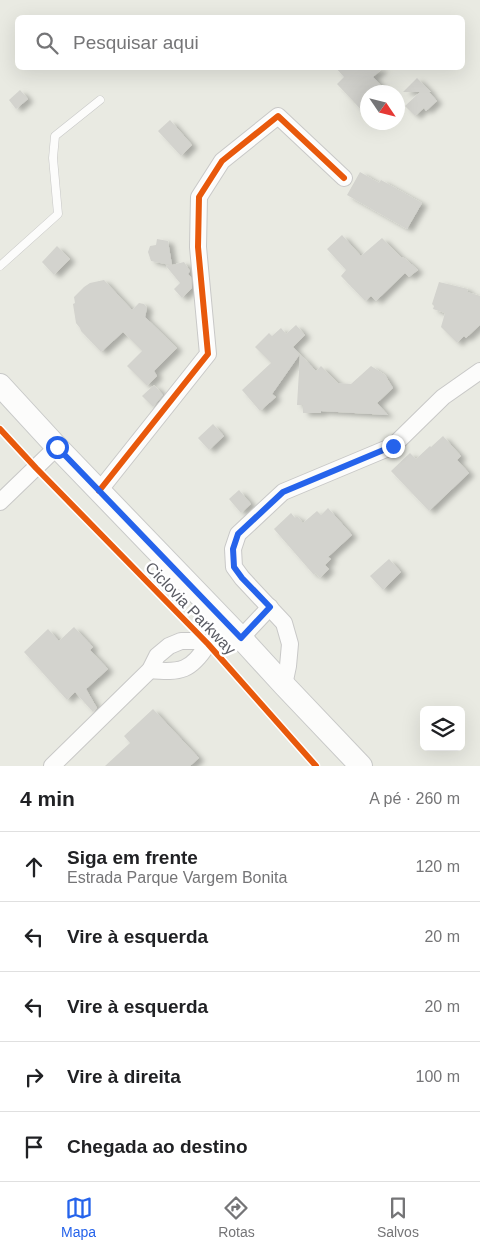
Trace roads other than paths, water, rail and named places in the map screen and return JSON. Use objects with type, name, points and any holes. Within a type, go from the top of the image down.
[{"type":"main road","points":[[0,385],[241,638],[352,762]]},
{"type":"street","points":[[99,491],[208,354],[198,247],[199,197],[222,161],[278,116],[344,178]]},
{"type":"street","points":[[284,685],[290,644],[284,623],[234,567],[233,549],[238,534],[283,492],[393,446],[443,397],[480,371]]},
{"type":"street","points":[[0,502],[57,447]]},
{"type":"street","points":[[52,766],[150,670],[157,656],[169,646],[180,641],[208,644],[241,638],[270,607]]},
{"type":"street","points":[[150,670],[178,671],[190,666],[199,658],[208,644]]},
{"type":"lane","points":[[0,266],[58,214],[52,158],[55,136],[100,100]]}]
